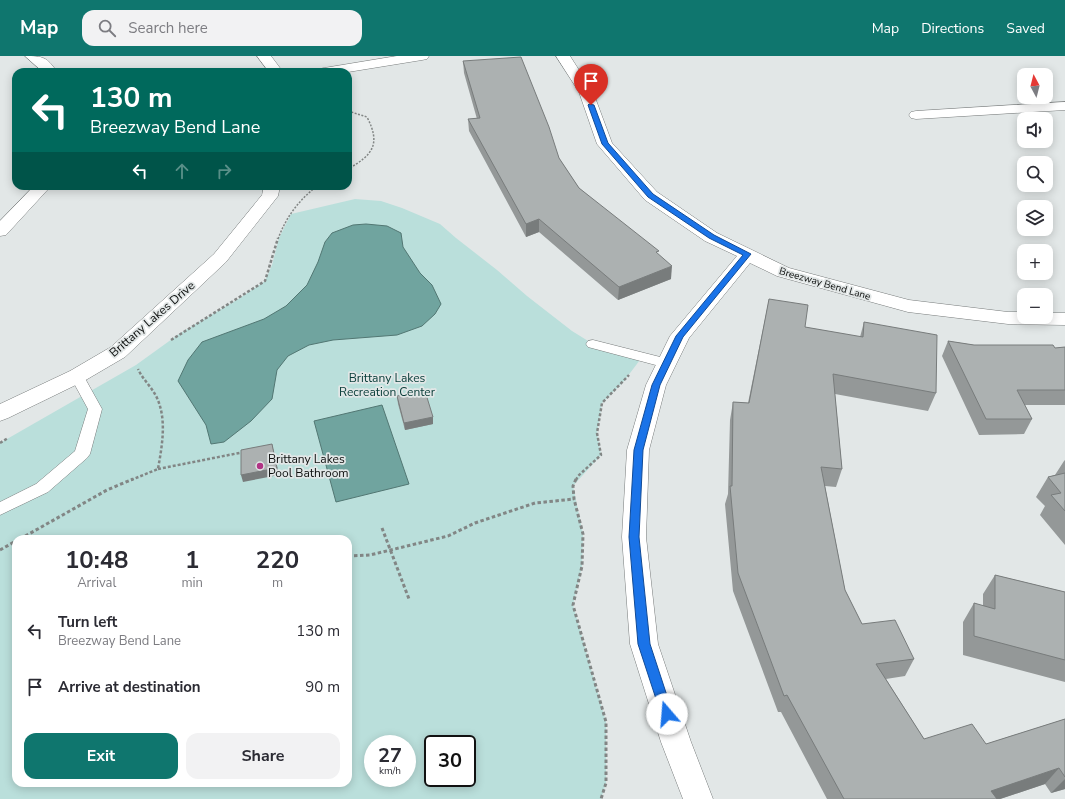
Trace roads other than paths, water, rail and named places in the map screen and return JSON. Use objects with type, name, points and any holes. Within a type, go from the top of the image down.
[{"type":"street","points":[[32,56],[47,68]]},
{"type":"street","points":[[264,56],[273,68]]},
{"type":"street","points":[[348,68],[422,56]]},
{"type":"street","name":"Breezway Bend Lane","points":[[563,56],[586,92],[605,144],[651,196],[711,237],[783,272],[908,306],[1008,318],[1065,319]]},
{"type":"street","points":[[916,114],[1065,106]]},
{"type":"street","points":[[0,231],[39,190]]},
{"type":"street","name":"Brittany Lakes Drive","points":[[0,413],[77,376],[118,352],[220,258],[270,196],[271,190]]},
{"type":"street","points":[[698,799],[676,742],[644,644],[634,537],[638,450],[656,385],[680,336],[748,254]]},
{"type":"lane","points":[[593,344],[667,363]]},
{"type":"lane","points":[[0,509],[42,488],[82,454],[95,410],[77,376]]},
{"type":"place","name":"Brittany Lakes Pool Bathroom","points":[[260,466]]},
{"type":"park label","name":"Brittany Lakes Recreation Center","points":[[387,385]]}]
